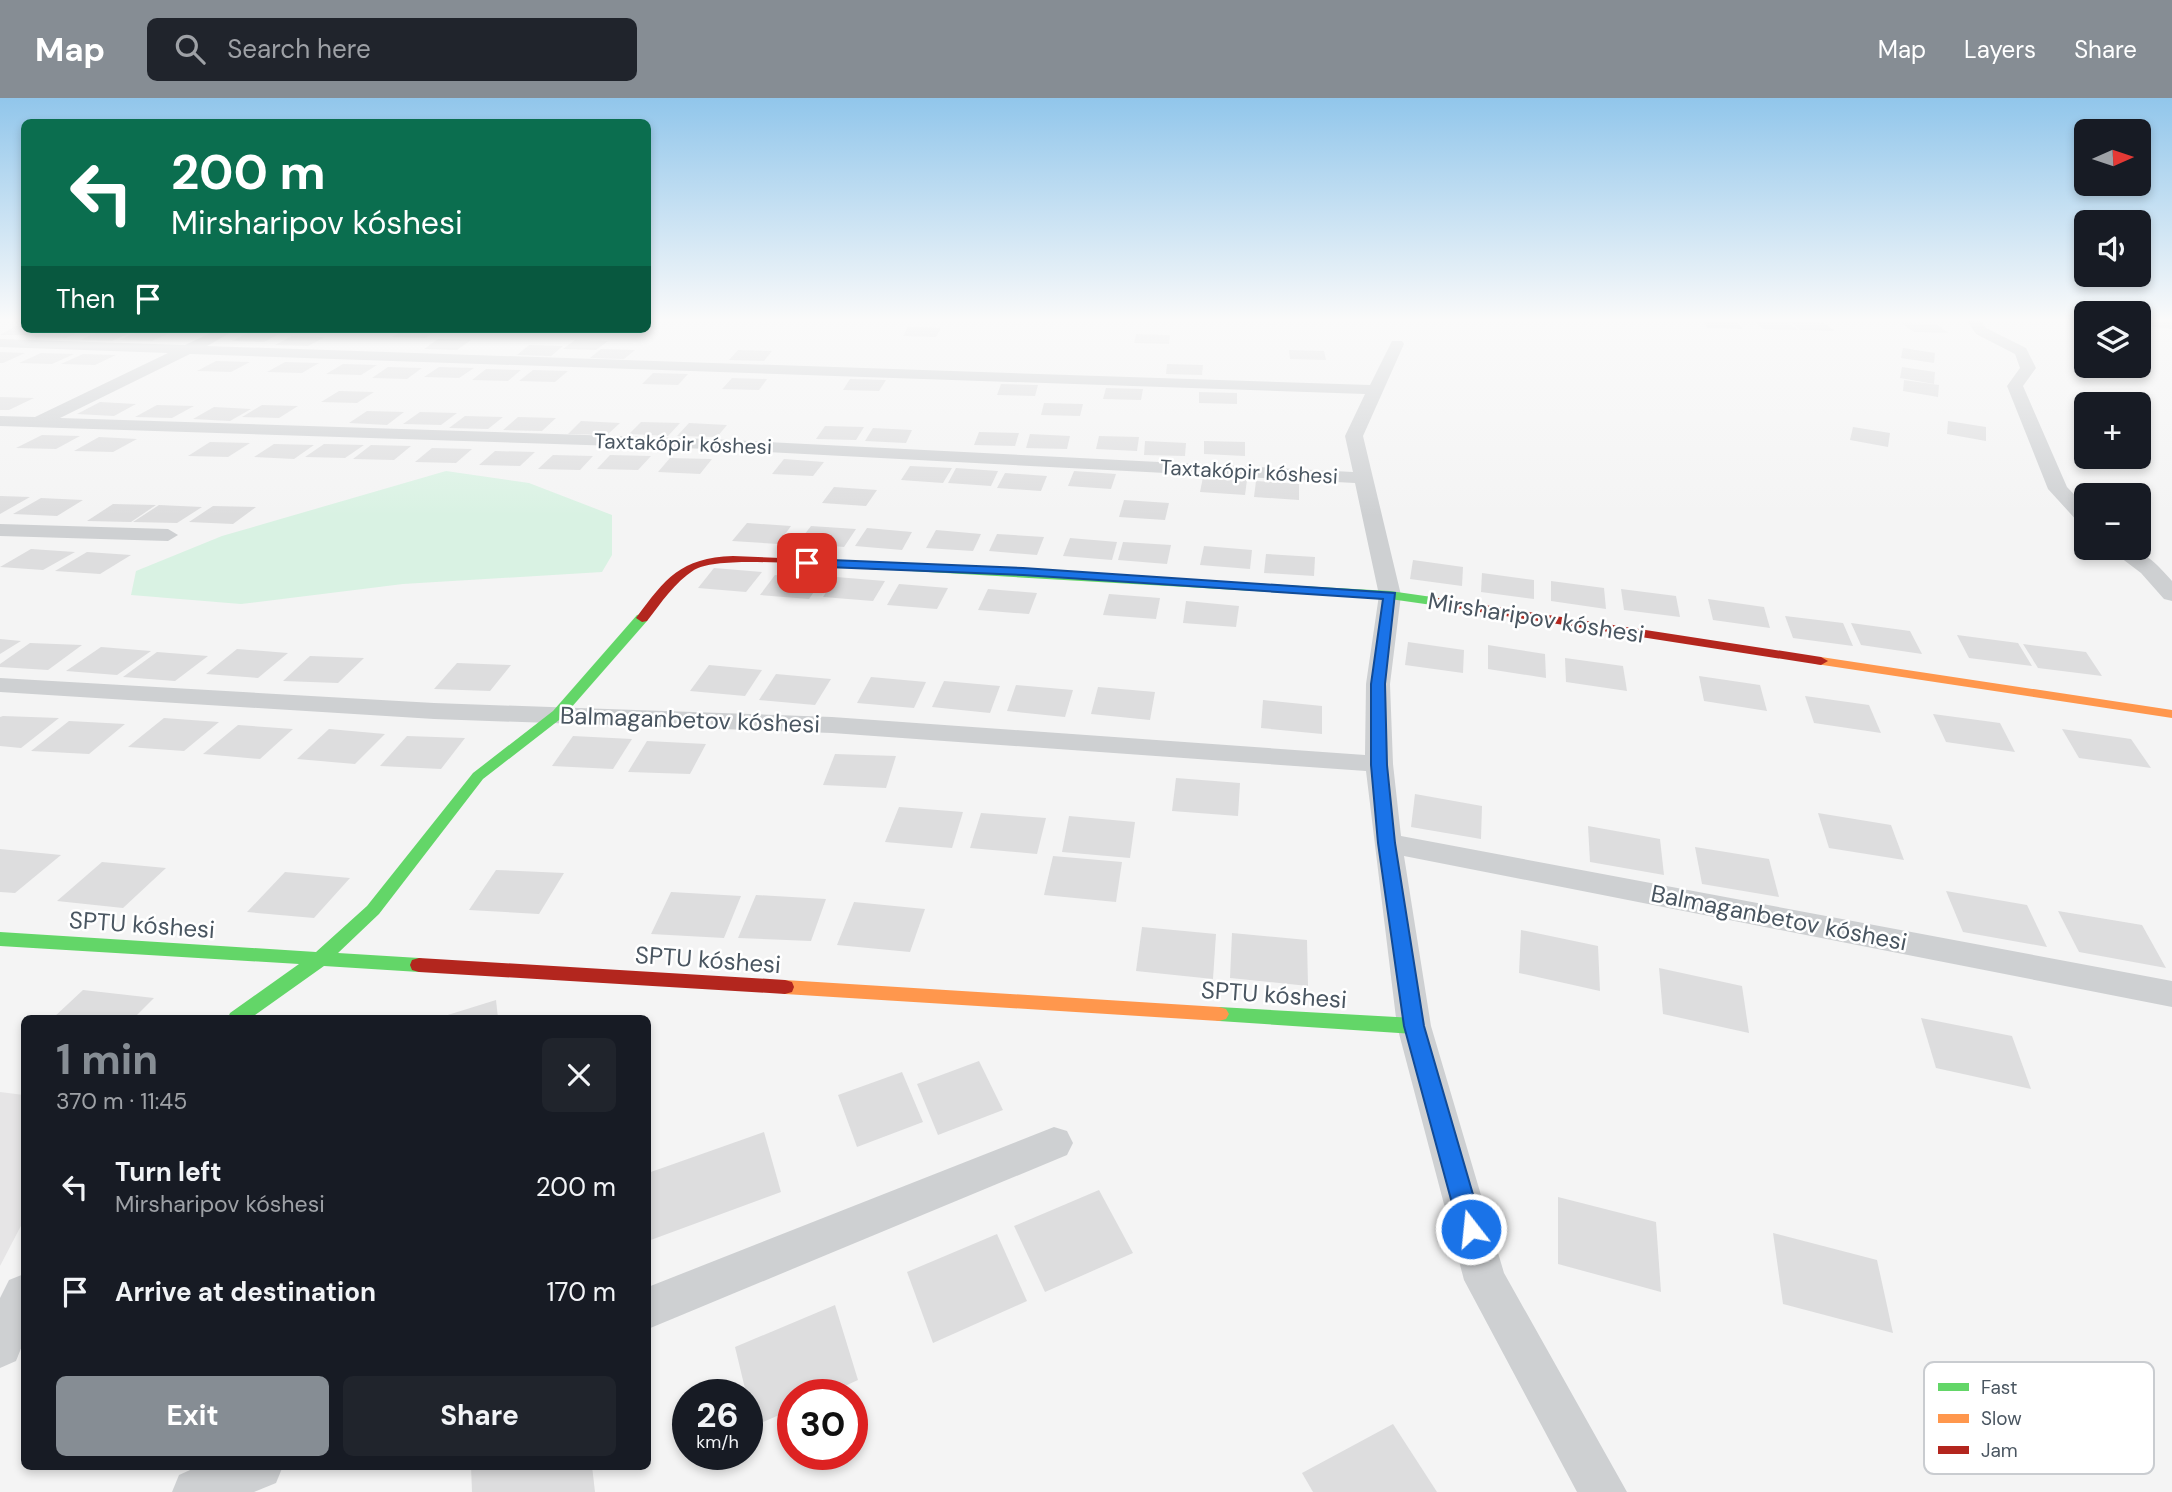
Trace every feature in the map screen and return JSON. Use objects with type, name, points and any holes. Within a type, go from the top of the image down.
[{"type":"street","points":[[0,440],[111,386]]},
{"type":"street","points":[[1259,386],[1376,390]]},
{"type":"street","points":[[1378,386],[1354,436],[1366,478],[1390,596],[1378,684],[1379,765],[1387,843],[1414,1026],[1485,1280],[1603,1492]]},
{"type":"street","points":[[2015,386],[2058,489],[2074,506]]},
{"type":"street","name":"Taxtakópir kóshesi","points":[[0,421],[710,444],[1366,478]]},
{"type":"street","points":[[0,530],[169,535]]},
{"type":"street","name":"Mirsharipov kóshesi","points":[[241,1015],[320,959],[373,911],[478,776],[558,714],[681,574],[701,562],[727,560],[1023,572],[1390,596],[2172,714]]},
{"type":"street","points":[[2137,560],[2150,568],[2172,594]]},
{"type":"street","name":"Balmaganbetov kóshesi","points":[[0,685],[421,710],[832,725],[1379,765]]},
{"type":"street","name":"Balmaganbetov kóshesi","points":[[1387,843],[2172,994]]},
{"type":"street","name":"SPTU kóshesi","points":[[0,939],[1414,1026]]},
{"type":"street","points":[[651,1307],[1054,1143]]},
{"type":"street","points":[[0,1346],[21,1300]]},
{"type":"street","points":[[196,1492],[249,1470]]},
{"type":"shaded area","points":[[0,1092],[21,1095],[21,1226],[0,1266]]},
{"type":"green space","points":[[446,471],[529,483],[612,515],[612,555],[602,572],[403,584],[241,604],[131,595],[136,571],[222,536]]},
{"type":"building","points":[[725,386],[762,386],[759,390],[722,389]]},
{"type":"building","points":[[846,386],[882,386],[879,391],[843,390]]},
{"type":"building","points":[[1000,386],[1038,386],[1035,396],[997,395]]},
{"type":"building","points":[[1903,386],[1939,386],[1938,397],[1903,391]]},
{"type":"building","points":[[1106,388],[1143,389],[1141,400],[1103,399]]},
{"type":"building","points":[[339,391],[374,392],[357,403],[321,402]]},
{"type":"building","points":[[1199,392],[1237,393],[1237,404],[1199,403]]},
{"type":"building","points":[[0,397],[34,398],[9,410],[0,410]]},
{"type":"building","points":[[100,402],[136,404],[114,416],[77,414]]},
{"type":"building","points":[[1044,403],[1083,404],[1080,416],[1041,415]]},
{"type":"building","points":[[157,405],[194,406],[172,418],[135,417]]},
{"type":"building","points":[[262,405],[298,406],[279,418],[242,417]]},
{"type":"building","points":[[214,407],[251,409],[230,421],[193,419]]},
{"type":"building","points":[[367,411],[404,412],[387,425],[349,423]]},
{"type":"building","points":[[420,412],[457,413],[441,425],[403,424]]},
{"type":"building","points":[[465,416],[503,417],[488,429],[449,428]]},
{"type":"building","points":[[518,417],[556,418],[542,431],[503,430]]},
{"type":"building","points":[[581,421],[620,423],[607,435],[568,434]]},
{"type":"building","points":[[1948,421],[1986,427],[1986,441],[1947,434]]},
{"type":"building","points":[[641,422],[680,423],[668,436],[629,434]]},
{"type":"building","points":[[689,423],[727,425],[717,437],[677,436]]},
{"type":"building","points":[[825,426],[864,427],[856,440],[816,439]]},
{"type":"building","points":[[1853,427],[1890,433],[1888,447],[1850,440]]},
{"type":"building","points":[[873,428],[912,430],[906,443],[865,441]]},
{"type":"building","points":[[979,432],[1019,433],[1015,446],[974,445]]},
{"type":"building","points":[[1030,434],[1070,436],[1067,449],[1026,448]]},
{"type":"building","points":[[42,435],[80,436],[56,449],[16,448]]},
{"type":"building","points":[[1099,436],[1139,437],[1137,451],[1096,449]]},
{"type":"building","points":[[99,437],[137,439],[113,452],[74,451]]},
{"type":"building","points":[[1145,441],[1186,443],[1185,456],[1144,455]]},
{"type":"building","points":[[1204,441],[1245,442],[1245,456],[1204,454]]},
{"type":"building","points":[[210,442],[250,443],[228,457],[188,456]]},
{"type":"building","points":[[274,444],[314,445],[294,459],[254,457]]},
{"type":"building","points":[[324,444],[364,445],[345,458],[305,457]]},
{"type":"building","points":[[371,445],[411,446],[394,460],[353,459]]},
{"type":"building","points":[[432,448],[472,449],[456,463],[415,462]]},
{"type":"building","points":[[495,451],[535,452],[520,466],[479,465]]},
{"type":"building","points":[[553,455],[593,456],[580,470],[538,469]]},
{"type":"building","points":[[610,455],[651,456],[638,470],[597,469]]},
{"type":"building","points":[[670,458],[712,459],[700,474],[658,472]]},
{"type":"building","points":[[784,459],[824,462],[813,476],[772,474]]},
{"type":"building","points":[[910,466],[952,468],[943,483],[901,480]]},
{"type":"building","points":[[956,468],[998,471],[991,486],[948,483]]},
{"type":"building","points":[[1074,471],[1116,474],[1111,489],[1068,486]]},
{"type":"building","points":[[1005,473],[1047,476],[1041,491],[997,488]]},
{"type":"building","points":[[1203,477],[1247,480],[1245,495],[1200,492]]},
{"type":"building","points":[[1256,481],[1299,484],[1299,500],[1254,497]]},
{"type":"building","points":[[834,487],[877,490],[866,506],[822,503]]},
{"type":"building","points":[[0,496],[30,497],[0,514]]},
{"type":"building","points":[[41,498],[83,500],[57,516],[13,514]]},
{"type":"building","points":[[1124,500],[1169,503],[1165,520],[1119,517]]},
{"type":"building","points":[[113,504],[156,505],[131,522],[87,521]]},
{"type":"building","points":[[159,505],[202,507],[177,523],[133,522]]},
{"type":"building","points":[[213,506],[256,507],[233,524],[189,522]]},
{"type":"building","points":[[747,523],[791,526],[778,544],[732,541]]},
{"type":"building","points":[[811,526],[856,529],[844,547],[798,543]]},
{"type":"building","points":[[867,528],[912,532],[902,550],[855,546]]},
{"type":"building","points":[[936,530],[981,534],[973,551],[926,548]]},
{"type":"building","points":[[997,534],[1044,537],[1037,555],[989,551]]},
{"type":"building","points":[[1070,538],[1117,542],[1112,560],[1063,556]]},
{"type":"building","points":[[1123,542],[1171,545],[1167,564],[1118,560]]},
{"type":"building","points":[[1204,546],[1252,550],[1250,569],[1200,565]]},
{"type":"building","points":[[31,549],[75,552],[43,570],[0,567]]},
{"type":"building","points":[[87,552],[131,555],[100,574],[55,571]]},
{"type":"building","points":[[1266,554],[1315,557],[1314,576],[1264,573]]},
{"type":"building","points":[[1413,560],[1463,567],[1462,586],[1410,579]]},
{"type":"building","points":[[714,568],[762,572],[746,592],[698,588]]},
{"type":"building","points":[[1482,573],[1534,580],[1534,599],[1481,592]]},
{"type":"building","points":[[775,575],[823,579],[809,599],[760,595]]},
{"type":"building","points":[[836,577],[885,581],[873,601],[823,597]]},
{"type":"building","points":[[1551,581],[1604,588],[1606,609],[1551,601]]},
{"type":"building","points":[[899,584],[948,588],[937,609],[887,605]]},
{"type":"building","points":[[988,589],[1037,593],[1029,614],[978,610]]},
{"type":"building","points":[[1621,589],[1676,596],[1680,617],[1624,610]]},
{"type":"building","points":[[1109,594],[1160,598],[1156,619],[1103,615]]},
{"type":"building","points":[[1708,599],[1764,607],[1770,628],[1713,620]]},
{"type":"building","points":[[1186,601],[1239,606],[1236,627],[1183,623]]},
{"type":"building","points":[[1785,616],[1843,623],[1853,646],[1793,638]]},
{"type":"building","points":[[1851,623],[1910,631],[1922,654],[1861,645]]},
{"type":"building","points":[[1957,635],[2018,643],[2032,666],[1969,658]]},
{"type":"building","points":[[0,639],[21,641],[0,654]]},
{"type":"building","points":[[1408,642],[1464,650],[1463,673],[1405,665]]},
{"type":"building","points":[[30,643],[82,645],[48,670],[0,667],[0,664]]},
{"type":"building","points":[[2023,644],[2086,652],[2102,676],[2038,668]]},
{"type":"building","points":[[1488,645],[1545,654],[1546,678],[1488,669]]},
{"type":"building","points":[[101,647],[151,651],[117,675],[66,671]]},
{"type":"building","points":[[237,649],[288,653],[258,678],[206,674]]},
{"type":"building","points":[[157,652],[208,656],[175,681],[123,677]]},
{"type":"building","points":[[310,656],[364,658],[338,683],[283,681]]},
{"type":"building","points":[[1565,658],[1623,666],[1627,691],[1566,682]]},
{"type":"building","points":[[457,663],[511,665],[490,691],[434,689]]},
{"type":"building","points":[[709,665],[762,670],[745,696],[690,691]]},
{"type":"building","points":[[776,674],[831,679],[815,705],[759,700]]},
{"type":"building","points":[[1699,676],[1760,685],[1767,711],[1704,701]]},
{"type":"building","points":[[871,677],[926,682],[914,708],[857,703]]},
{"type":"building","points":[[944,681],[1000,686],[990,713],[932,707]]},
{"type":"building","points":[[1016,685],[1073,690],[1065,717],[1007,711]]},
{"type":"building","points":[[1098,687],[1155,692],[1150,720],[1091,714]]},
{"type":"building","points":[[1805,696],[1869,705],[1881,733],[1814,723]]},
{"type":"building","points":[[1263,700],[1322,706],[1322,734],[1261,728]]},
{"type":"building","points":[[1933,714],[2000,723],[2015,752],[1946,742]]},
{"type":"building","points":[[0,717],[59,718],[21,748],[0,746]]},
{"type":"building","points":[[164,718],[219,722],[184,751],[128,747]]},
{"type":"building","points":[[69,721],[125,724],[89,754],[31,751]]},
{"type":"building","points":[[238,725],[293,729],[260,759],[203,754]]},
{"type":"building","points":[[329,729],[385,734],[355,764],[297,759]]},
{"type":"building","points":[[2062,729],[2131,739],[2151,768],[2079,758]]},
{"type":"building","points":[[407,736],[465,738],[441,769],[380,766]]},
{"type":"building","points":[[573,736],[632,739],[613,769],[552,766]]},
{"type":"building","points":[[647,741],[706,744],[690,774],[628,772]]},
{"type":"building","points":[[835,754],[896,756],[886,788],[823,785]]},
{"type":"building","points":[[1176,778],[1240,783],[1238,816],[1172,811]]},
{"type":"building","points":[[1415,794],[1482,806],[1481,839],[1411,827]]},
{"type":"building","points":[[899,807],[963,812],[952,848],[885,842]]},
{"type":"building","points":[[981,813],[1046,818],[1037,854],[970,848]]},
{"type":"building","points":[[1818,813],[1891,825],[1904,860],[1829,848]]},
{"type":"building","points":[[1069,816],[1135,822],[1130,858],[1062,852]]},
{"type":"building","points":[[1588,826],[1660,839],[1664,875],[1590,862]]},
{"type":"building","points":[[1695,847],[1769,859],[1779,897],[1702,884]]},
{"type":"building","points":[[0,849],[61,855],[15,893],[0,892]]},
{"type":"building","points":[[1053,856],[1122,862],[1116,902],[1044,895]]},
{"type":"building","points":[[102,862],[166,868],[123,908],[57,901]]},
{"type":"building","points":[[496,870],[564,873],[539,914],[469,910]]},
{"type":"building","points":[[285,872],[350,878],[314,918],[247,912]]},
{"type":"building","points":[[1946,891],[2027,905],[2047,947],[1963,932]]},
{"type":"building","points":[[671,892],[741,896],[724,938],[651,934]]},
{"type":"building","points":[[756,895],[826,899],[811,941],[738,938]]},
{"type":"building","points":[[854,902],[925,909],[910,952],[837,945]]},
{"type":"building","points":[[2058,911],[2142,925],[2166,968],[2079,952]]},
{"type":"building","points":[[1142,927],[1216,934],[1213,979],[1136,971]]},
{"type":"building","points":[[1521,930],[1598,946],[1600,991],[1519,973]]},
{"type":"building","points":[[1232,933],[1307,940],[1308,986],[1230,978]]},
{"type":"building","points":[[1659,968],[1742,986],[1749,1033],[1663,1014]]},
{"type":"building","points":[[83,990],[154,998],[137,1015],[56,1015]]},
{"type":"building","points":[[496,1000],[498,1015],[448,1015]]},
{"type":"building","points":[[1921,1018],[2012,1036],[2031,1089],[1936,1068]]},
{"type":"building","points":[[979,1061],[1003,1110],[938,1135],[917,1084]]},
{"type":"building","points":[[902,1072],[923,1122],[857,1147],[838,1095]]},
{"type":"building","points":[[764,1132],[781,1192],[651,1240],[651,1172]]},
{"type":"building","points":[[1099,1190],[1133,1253],[1045,1292],[1014,1226]]},
{"type":"building","points":[[1558,1197],[1656,1222],[1661,1292],[1558,1264]]},
{"type":"building","points":[[1773,1233],[1877,1260],[1893,1333],[1783,1304]]},
{"type":"building","points":[[997,1234],[1027,1301],[933,1343],[907,1272]]},
{"type":"building","points":[[835,1305],[858,1379],[777,1379],[777,1416],[763,1422],[763,1379],[743,1379],[735,1347]]},
{"type":"building","points":[[1393,1424],[1437,1492],[1313,1492],[1302,1473]]},
{"type":"building","points":[[471,1470],[592,1470],[595,1492],[472,1492]]},
{"type":"traffic: fast","points":[[881,566],[1390,595],[1439,602]]},
{"type":"traffic: fast","points":[[241,1015],[320,959],[373,910],[478,776],[558,714],[642,618]]},
{"type":"traffic: fast","points":[[0,939],[419,965]]},
{"type":"traffic: fast","points":[[1219,1014],[1414,1026]]},
{"type":"traffic: slow","points":[[1821,661],[2172,714]]},
{"type":"traffic: slow","points":[[785,987],[1219,1014]]},
{"type":"traffic: jam","points":[[642,618],[682,573],[699,563],[712,560],[758,559],[881,566]]},
{"type":"traffic: jam","points":[[1439,602],[1821,661]]},
{"type":"traffic: jam","points":[[419,965],[785,987]]},
{"type":"route","points":[[807,563],[1023,572],[1390,596],[1378,684],[1379,765],[1387,843],[1414,1026],[1471,1229]]}]
